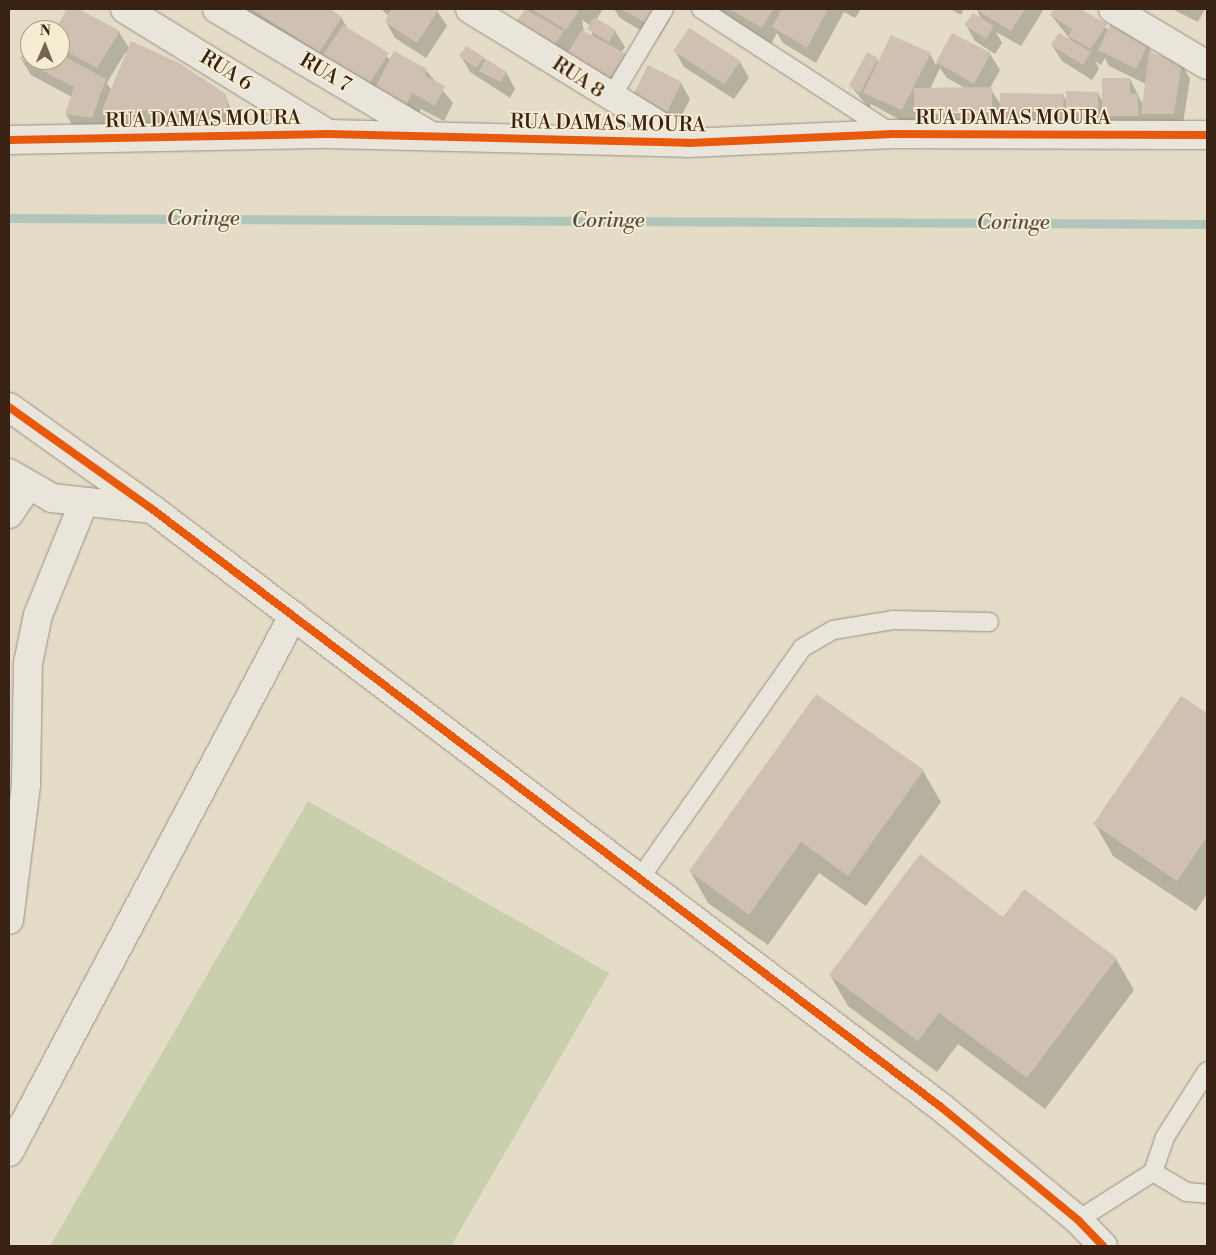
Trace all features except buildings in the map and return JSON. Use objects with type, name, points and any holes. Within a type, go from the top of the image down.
[{"type":"street","name":"RUA 6","points":[[125,9],[328,134]]},
{"type":"street","name":"RUA 7","points":[[217,9],[432,137]]},
{"type":"street","name":"RUA 8","points":[[470,9],[610,99],[688,143]]},
{"type":"street","points":[[1112,9],[1207,65]]},
{"type":"street","name":"RUA DAMAS MOURA","points":[[9,140],[328,134],[688,143],[893,134],[1207,135]]},
{"type":"street","points":[[9,407],[152,509],[941,1107],[1078,1220],[1103,1246]]},
{"type":"street","points":[[9,514],[18,480],[83,504],[152,509]]},
{"type":"street","points":[[9,920],[26,785],[28,664],[38,615],[83,504]]},
{"type":"street","points":[[9,1152],[293,616]]},
{"type":"lane","points":[[610,99],[664,9]]},
{"type":"lane","points":[[701,9],[893,134]]},
{"type":"lane","points":[[640,878],[802,648],[833,630],[894,620],[989,622]]},
{"type":"lane","points":[[1078,1220],[1153,1172],[1165,1138],[1207,1071]]},
{"type":"lane","points":[[1153,1172],[1186,1192],[1207,1194]]},
{"type":"green space","points":[[308,801],[609,973],[451,1246],[50,1246]]},
{"type":"waterway","name":"Coringe","points":[[9,218],[1207,224]]},
{"type":"cycle path","points":[[9,140],[328,134],[688,143],[893,134],[1207,135]]},
{"type":"cycle path","points":[[9,407],[152,509],[941,1107],[1078,1220],[1103,1246]]}]
